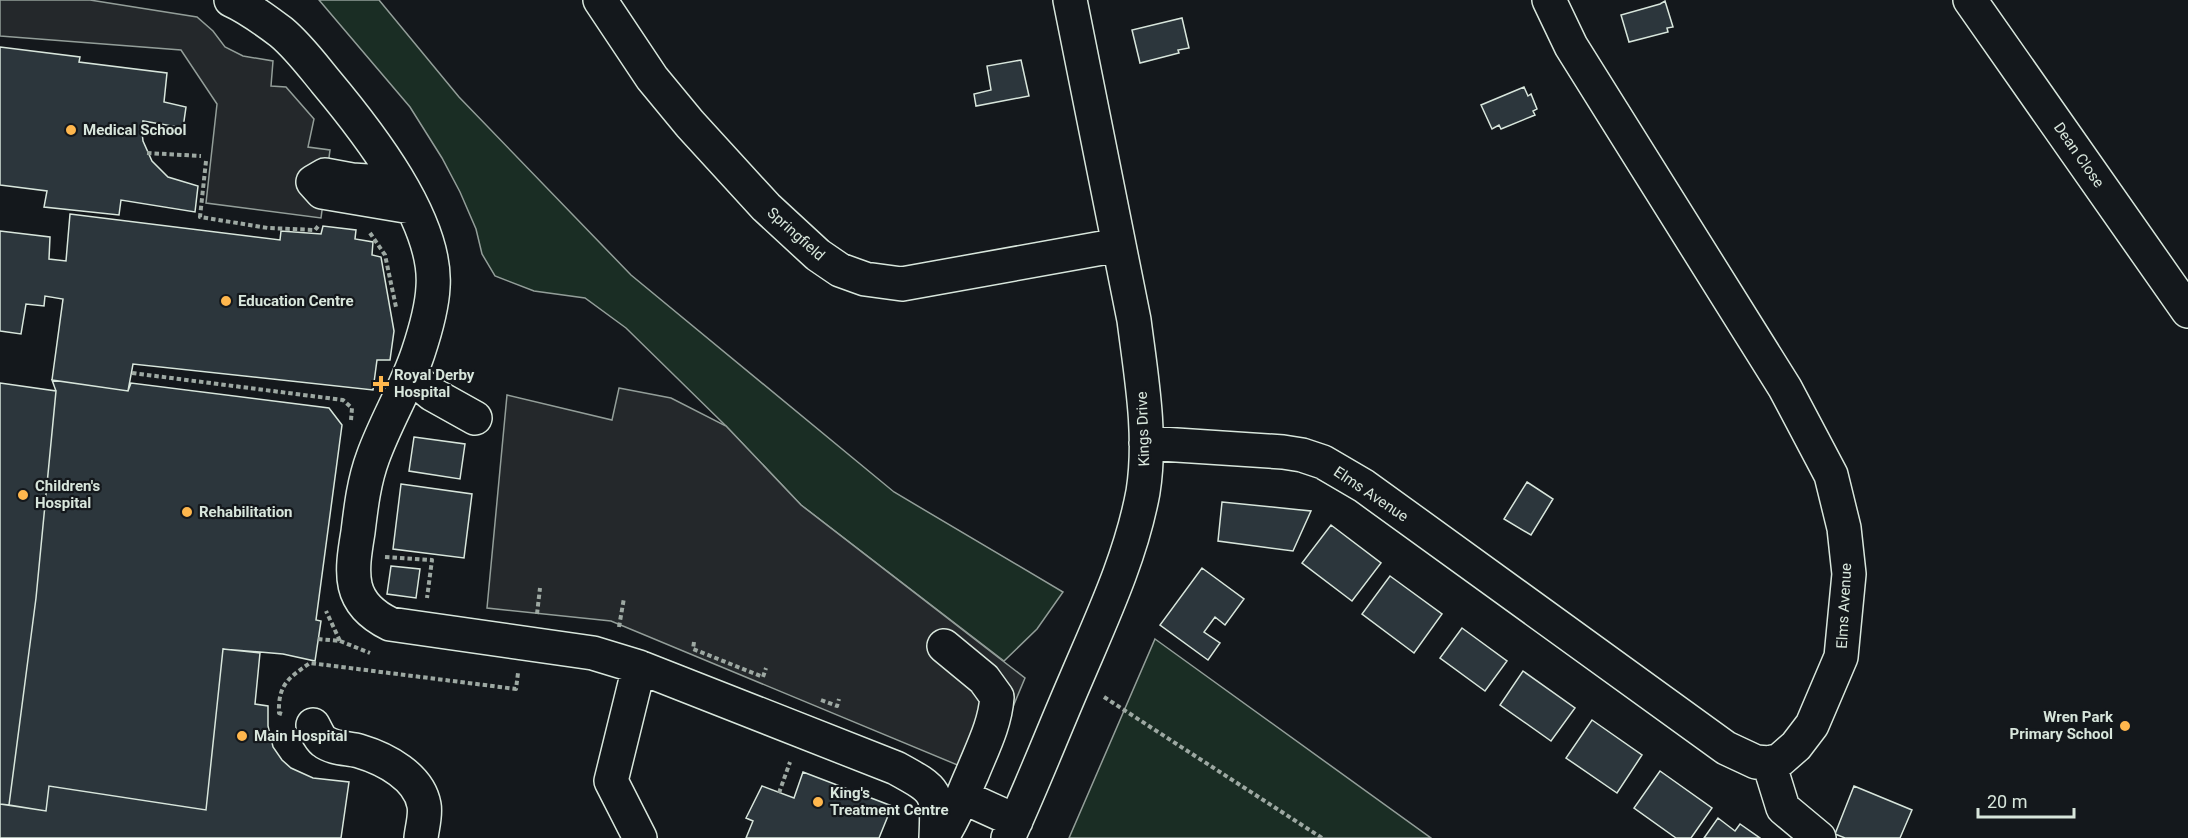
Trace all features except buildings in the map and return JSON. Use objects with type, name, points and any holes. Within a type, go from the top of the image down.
[{"type":"street","points":[[231,0],[267,21],[282,34],[301,53],[363,127],[405,195],[426,239],[433,270],[431,305],[419,352],[372,458],[363,498],[353,573],[359,597],[365,608],[377,618],[390,624],[593,653],[639,667],[896,768],[933,793],[937,801],[936,838]]},
{"type":"street","name":"Springfield","points":[[600,0],[652,78],[690,124],[766,207],[818,255],[840,270],[865,279],[902,284],[1119,245]]},
{"type":"street","name":"Kings Drive","points":[[1012,829],[1099,627],[1128,548],[1143,491],[1146,443],[1135,330],[1070,0]]},
{"type":"street","name":"Elms Avenue","points":[[1146,443],[1283,452],[1312,458],[1332,466],[1373,493],[1726,748],[1756,762],[1769,763],[1780,760],[1796,746],[1812,725],[1841,657],[1849,574],[1844,528],[1830,475],[1785,388],[1571,46],[1549,0]]},
{"type":"street","name":"Dean Close","points":[[1970,0],[2188,311]]},
{"type":"street","points":[[410,376],[432,394],[475,418]]},
{"type":"street","points":[[941,838],[952,822],[963,797],[996,715],[998,698],[984,680],[944,646]]},
{"type":"street","points":[[639,667],[611,782],[640,838]]},
{"type":"street","points":[[313,726],[324,742],[359,751],[385,762],[408,776],[418,786],[425,807],[421,838]]},
{"type":"street","points":[[1769,763],[1782,808],[1820,838]]},
{"type":"street","points":[[963,797],[1012,829]]},
{"type":"path","points":[[147,153],[201,156]]},
{"type":"path","points":[[206,161],[200,217],[268,228],[315,230],[322,221]]},
{"type":"path","points":[[365,227],[385,255],[396,308]]},
{"type":"path","points":[[132,373],[343,400],[352,408]]},
{"type":"path","points":[[351,425],[352,408],[361,401]]},
{"type":"path","points":[[536,620],[540,588]]},
{"type":"path","points":[[618,633],[624,598]]},
{"type":"path","points":[[340,641],[379,657]]},
{"type":"path","points":[[694,642],[693,649],[763,677],[766,668]]},
{"type":"path","points":[[313,726],[279,713],[279,698],[288,678],[310,663],[516,689],[519,668]]},
{"type":"path","points":[[1076,680],[1322,838]]},
{"type":"green space","points":[[319,0],[379,0],[459,97],[631,275],[894,492],[1063,592],[1037,629],[1004,661],[801,505],[726,426],[626,328],[585,298],[534,291],[495,276],[482,254],[476,229],[460,192],[410,107]]},
{"type":"green space","points":[[1155,639],[1431,838],[1069,838]]},
{"type":"shaded area","points":[[0,0],[90,0],[197,17],[213,31],[225,47],[243,56],[273,61],[271,86],[286,87],[314,119],[308,147],[330,150],[321,218],[206,203],[217,104],[181,50],[0,36]]},
{"type":"shaded area","points":[[619,388],[671,398],[726,426],[801,505],[1025,678],[984,776],[611,621],[487,608],[507,395],[612,420]]},
{"type":"place","name":"Medical School","points":[[71,130]]},
{"type":"place","name":"Education Centre","points":[[226,301]]},
{"type":"place","name":"Royal Derby Hospital","points":[[381,384]]},
{"type":"place","name":"Children's Hospital","points":[[23,495]]},
{"type":"place","name":"Rehabilitation","points":[[187,512]]},
{"type":"place","name":"Wren Park Primary School","points":[[2125,726]]},
{"type":"place","name":"Main Hospital","points":[[242,736]]},
{"type":"place","name":"King's Treatment Centre","points":[[818,802]]}]
